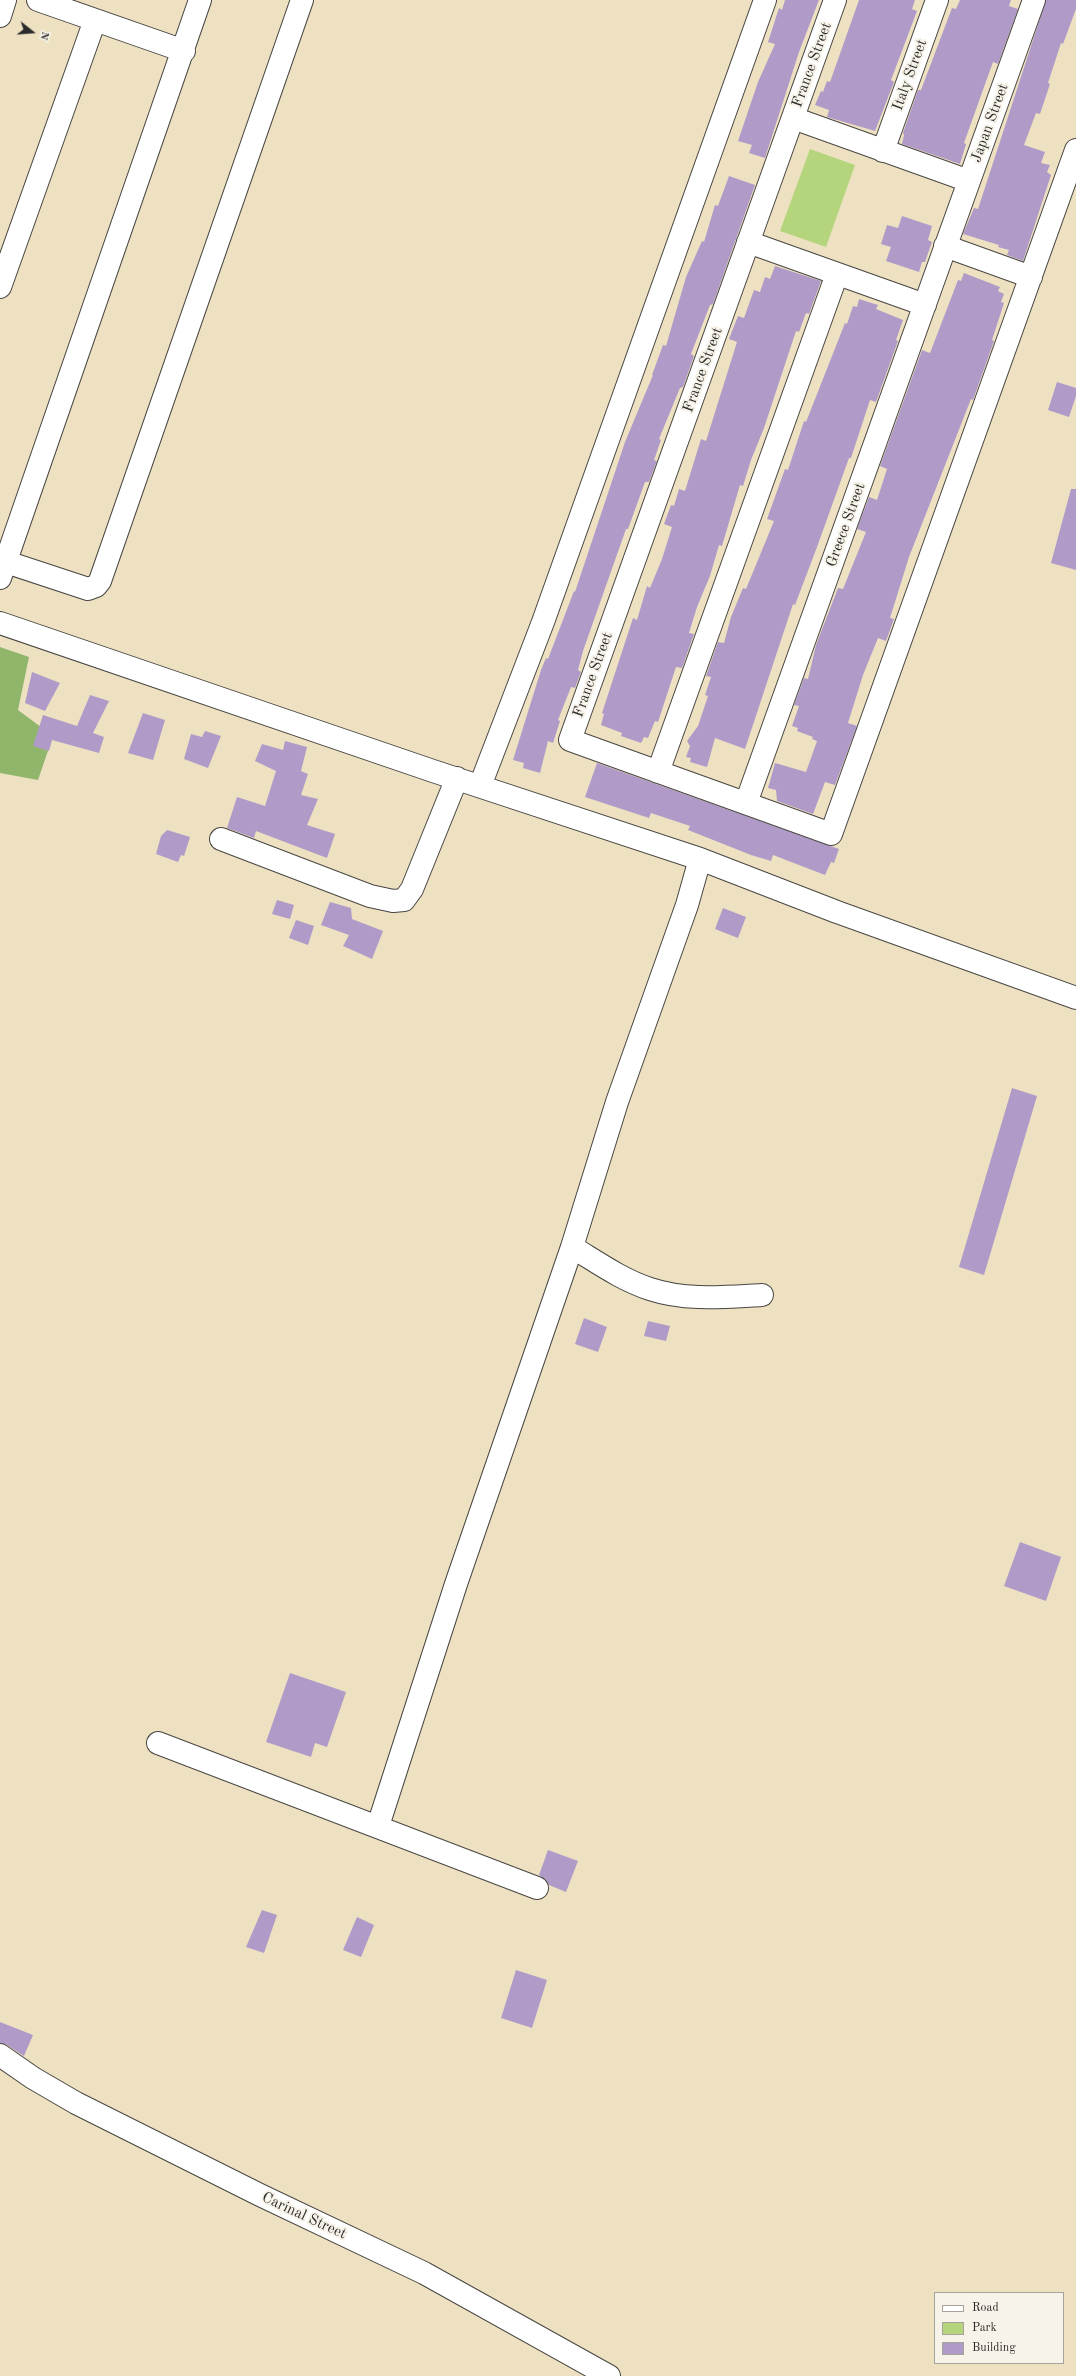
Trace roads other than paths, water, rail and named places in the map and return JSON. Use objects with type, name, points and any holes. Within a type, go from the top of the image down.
[{"type":"street","points":[[0,16],[5,0]]},
{"type":"street","points":[[38,0],[184,51]]},
{"type":"street","points":[[200,0],[184,51],[2,566],[88,589],[96,586],[100,581],[302,0]]},
{"type":"street","points":[[480,786],[545,614],[765,0]]},
{"type":"street","name":"France Street","points":[[658,772],[570,740],[835,0]]},
{"type":"street","name":"Italy Street","points":[[883,151],[937,0]]},
{"type":"street","name":"Japan Street","points":[[946,246],[1034,0]]},
{"type":"street","points":[[0,287],[95,20]]},
{"type":"street","points":[[793,118],[969,182]]},
{"type":"street","points":[[837,274],[658,772],[831,834],[1076,150]]},
{"type":"street","points":[[748,242],[924,305]]},
{"type":"street","points":[[946,246],[1031,277]]},
{"type":"street","name":"Greece Street","points":[[746,803],[946,246]]},
{"type":"street","points":[[0,623],[480,786],[700,858],[837,912],[1076,998]]},
{"type":"street","points":[[221,839],[370,896],[393,901],[404,900],[412,889],[457,778]]},
{"type":"street","points":[[378,1826],[456,1584],[572,1247],[617,1102],[683,918],[700,858]]},
{"type":"street","points":[[572,1247],[620,1276],[649,1289],[676,1296],[703,1298],[762,1295]]},
{"type":"street","points":[[158,1743],[537,1888]]},
{"type":"street","name":"Carinal Street","points":[[0,2055],[33,2078],[76,2103],[260,2195],[424,2273],[610,2376]]}]
